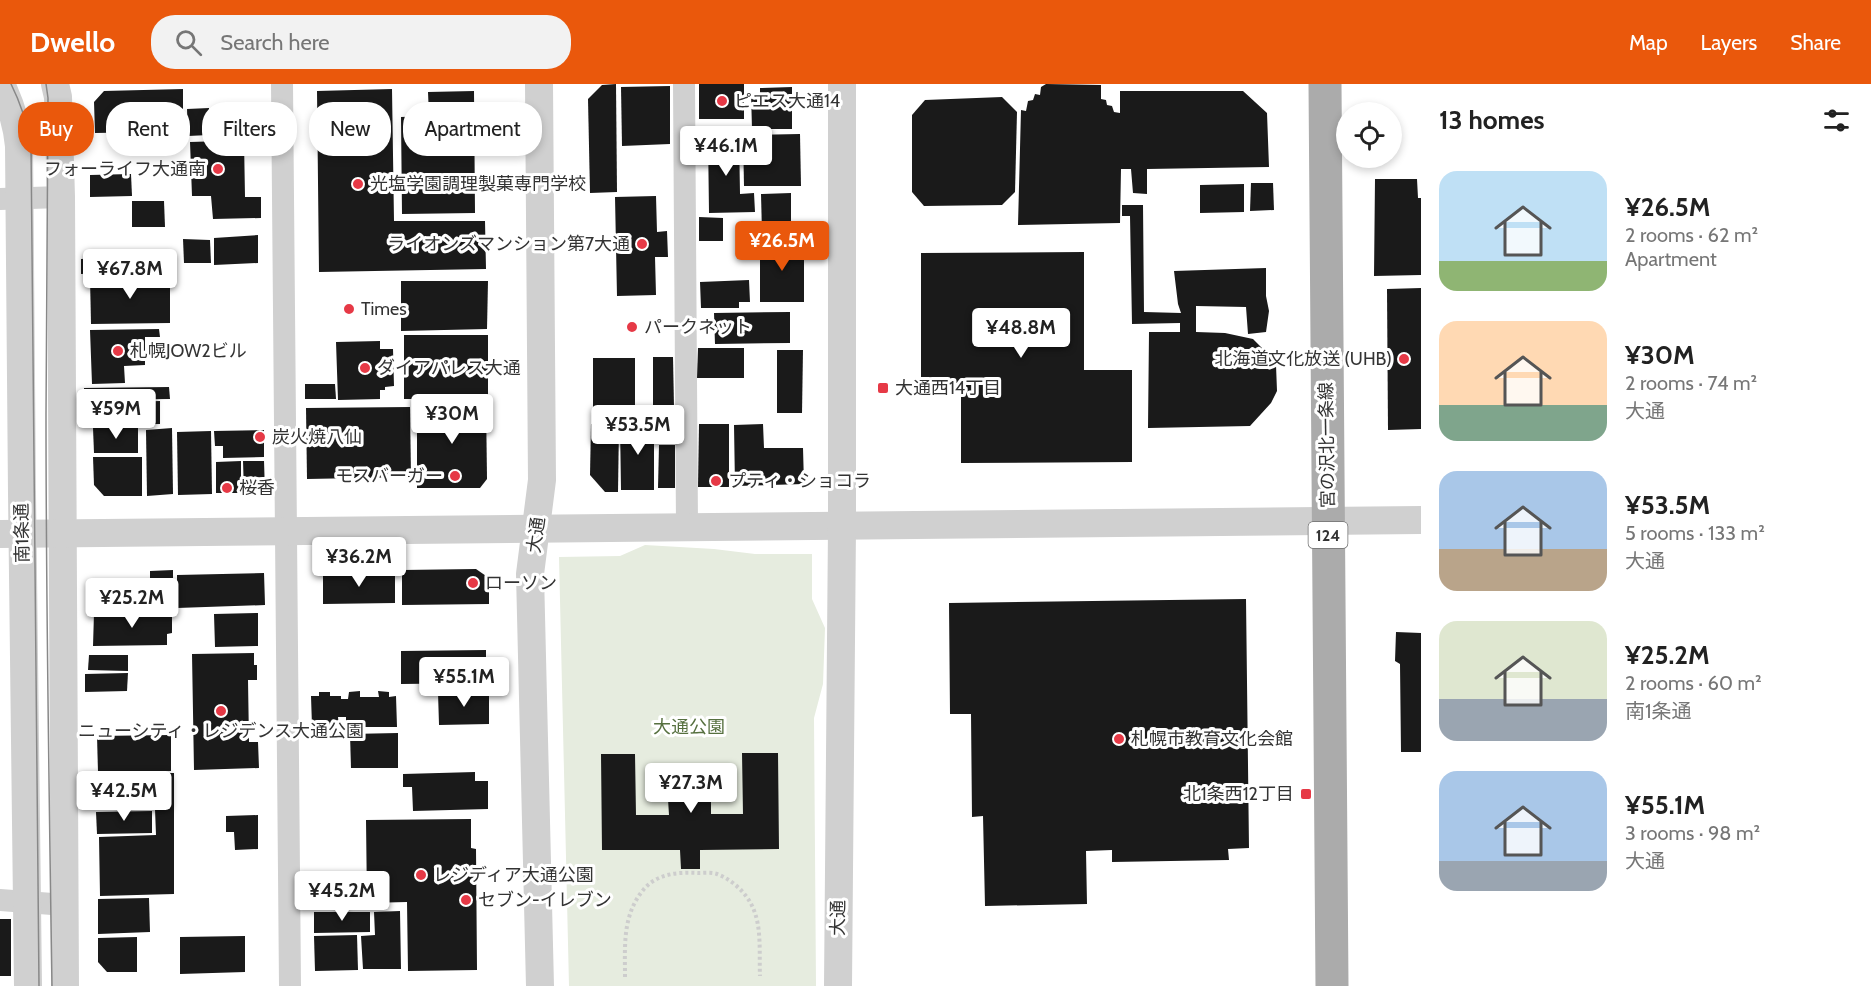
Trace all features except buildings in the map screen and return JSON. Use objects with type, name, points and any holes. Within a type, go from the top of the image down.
[{"type":"main road","name":"宮の沢北一条線","points":[[1324,84],[1332,986]]},
{"type":"street","points":[[55,84],[58,98],[61,197],[65,986]]},
{"type":"street","points":[[282,84],[290,986]]},
{"type":"street","name":"大通","points":[[539,84],[542,480],[531,574],[540,986]]},
{"type":"street","points":[[684,84],[687,527]]},
{"type":"street","name":"大通","points":[[838,986],[842,526],[842,84]]},
{"type":"street","name":"南1条通","points":[[10,90],[20,146],[10,198],[13,901],[28,986]]},
{"type":"street","points":[[10,198],[61,197]]},
{"type":"street","points":[[11,533],[1421,520]]},
{"type":"street","points":[[13,901],[65,905]]},
{"type":"path","points":[[625,977],[627,920],[634,904],[645,888],[660,876],[680,872],[714,873],[732,883],[746,896],[758,920],[760,976]]},
{"type":"green space","name":"大通公園","points":[[645,545],[755,554],[812,554],[812,599],[825,628],[823,684],[814,718],[816,986],[569,986],[559,557],[620,556]]},
{"type":"tram line","points":[[11,84],[18,99],[31,144],[39,986]]},
{"type":"tram line","points":[[46,84],[48,98],[47,558],[52,986]]},
{"type":"place","name":"ピエス大通14","points":[[722,101]]},
{"type":"place","name":"フォーライフ大通南","points":[[218,169]]},
{"type":"place","name":"光塩学園調理製菓専門学校","points":[[358,184]]},
{"type":"place","name":"ライオンズマンション第7大通","points":[[642,244]]},
{"type":"place","name":"Times","points":[[349,309]]},
{"type":"place","name":"パークネット","points":[[632,327]]},
{"type":"place","name":"札幌JOW2ビル","points":[[118,351]]},
{"type":"place","name":"北海道文化放送 (UHB)","points":[[1404,359]]},
{"type":"place","name":"ダイアパレス大通","points":[[365,368]]},
{"type":"place","name":"大通西14丁目","points":[[883,388]]},
{"type":"place","name":"炭火焼八仙","points":[[260,437]]},
{"type":"place","name":"モスバーガー","points":[[455,476]]},
{"type":"place","name":"プティ・ショコラ","points":[[716,481]]},
{"type":"place","name":"桜香","points":[[227,488]]},
{"type":"place","name":"ローソン","points":[[473,583]]},
{"type":"place","name":"ニューシティ・レジデンス大通公園","points":[[221,711]]},
{"type":"place","name":"札幌市教育文化会館","points":[[1119,739]]},
{"type":"place","name":"北1条西12丁目","points":[[1306,794]]},
{"type":"place","name":"レジディア大通公園","points":[[421,875]]},
{"type":"place","name":"セブン-イレブン","points":[[466,900]]}]
